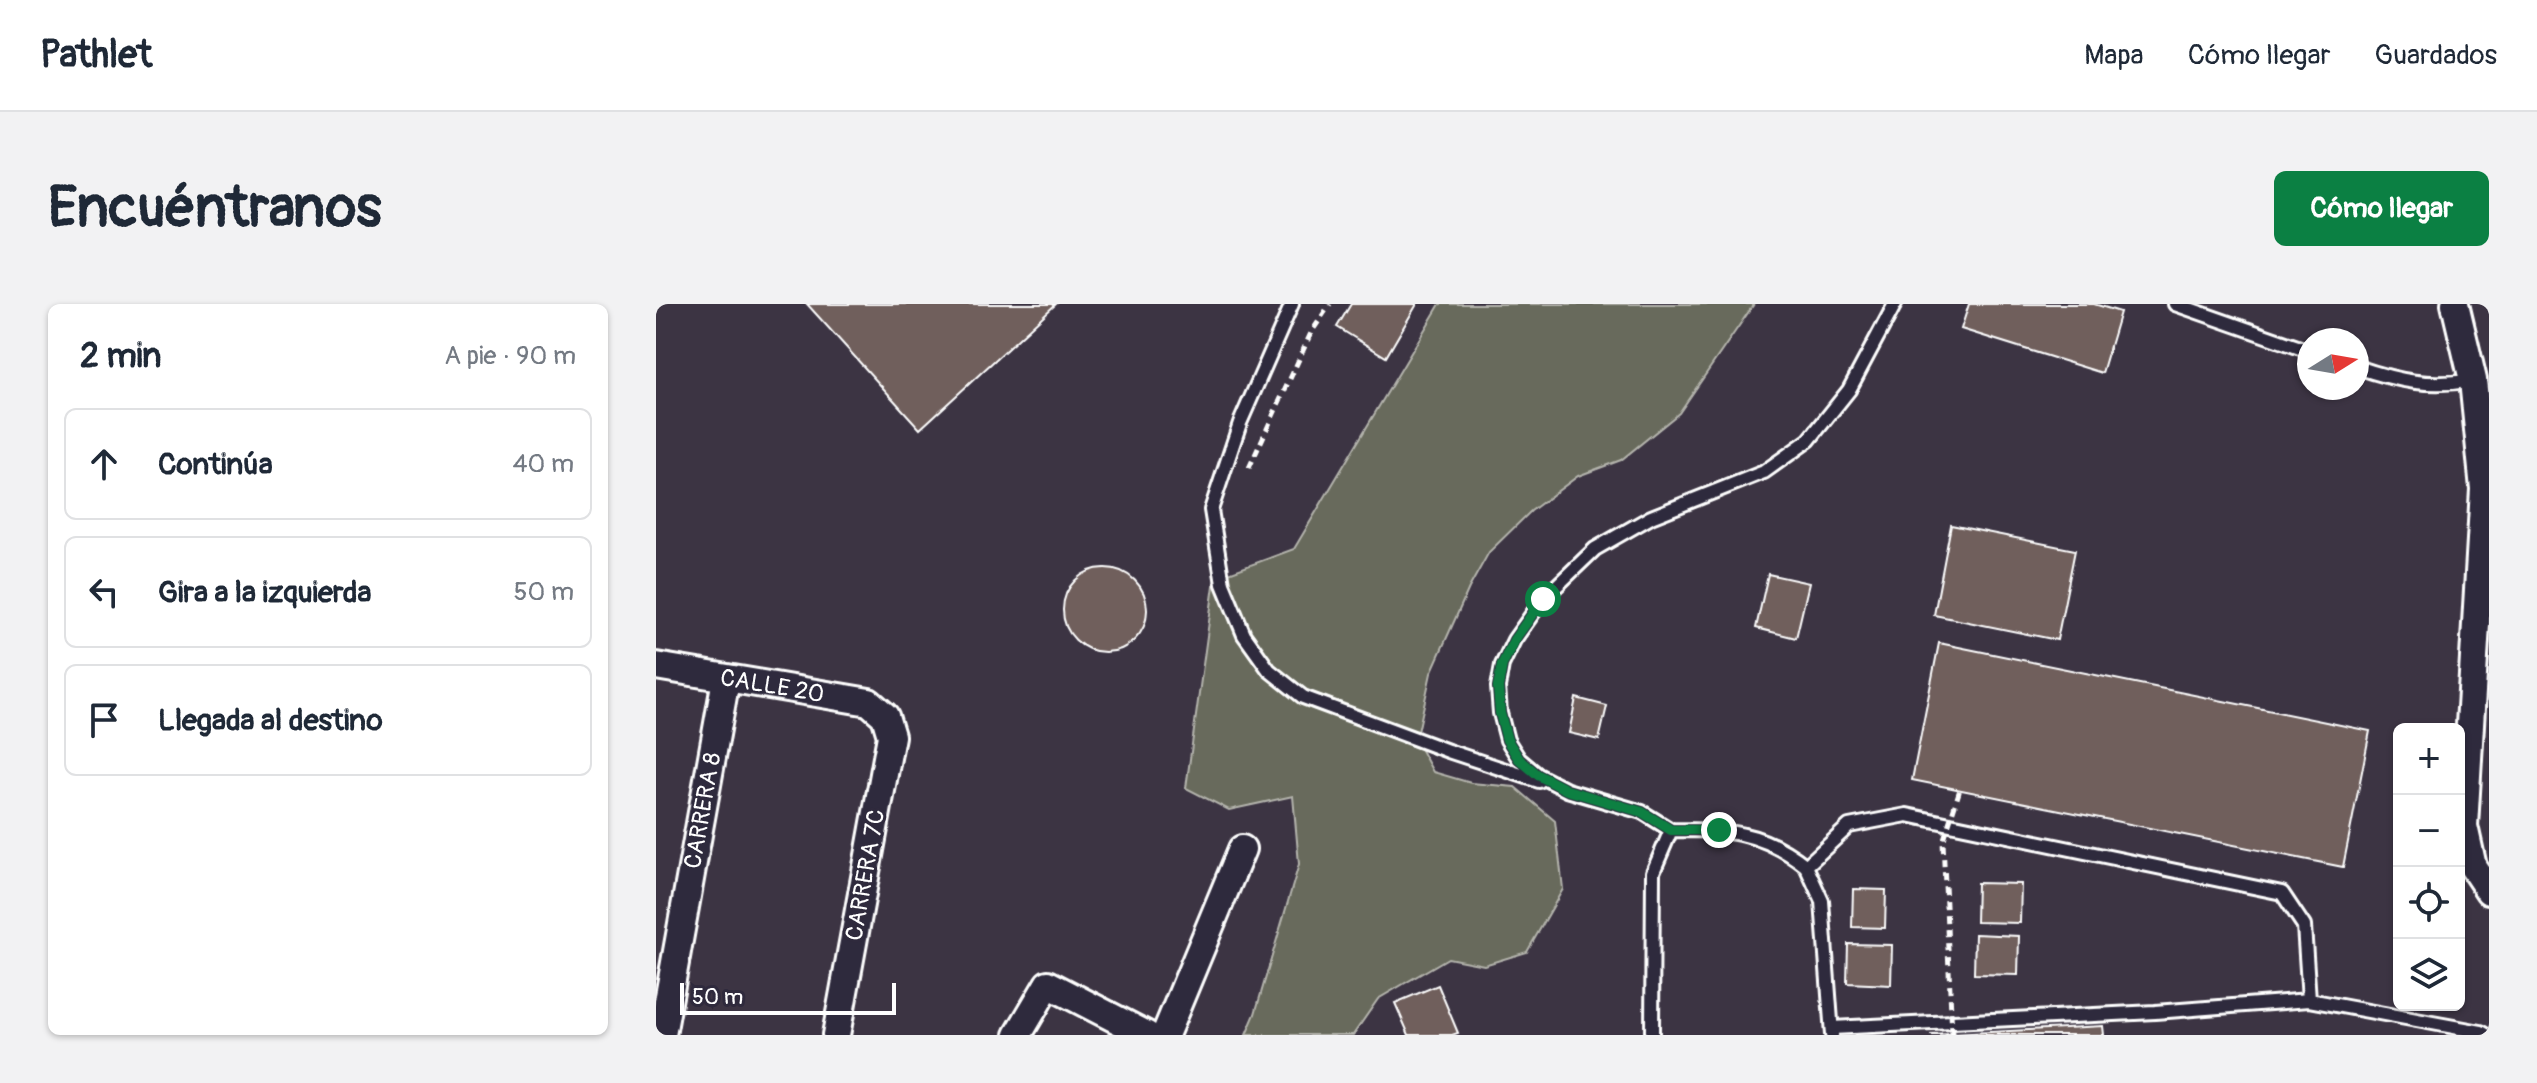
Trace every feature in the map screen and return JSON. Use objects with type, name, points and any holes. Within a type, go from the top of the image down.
[{"type":"street","points":[[2455,304],[2473,380],[2484,489],[2481,699],[2464,826],[2473,867],[2489,891]]},
{"type":"street","name":"CALLE 20","points":[[656,666],[869,702],[885,716]]},
{"type":"street","name":"CARRERA 8","points":[[662,1035],[726,679]]},
{"type":"street","name":"CARRERA 7C","points":[[836,1035],[891,736],[885,716]]},
{"type":"street","points":[[1165,1035],[1242,849]]},
{"type":"street","points":[[1018,1035],[1048,984],[1147,1035]]},
{"type":"lane","points":[[1292,304],[1240,423],[1211,510],[1223,584],[1244,635],[1269,670],[1303,697],[1448,751],[1642,812],[1671,830],[1719,830],[1763,839],[1786,850],[1806,866],[1822,901],[1832,1031],[2309,1000],[2486,1035]]},
{"type":"lane","points":[[1567,790],[1538,775],[1519,759],[1507,740],[1498,687],[1502,665],[1514,640],[1543,599],[1595,549],[1651,517],[1764,472],[1809,440],[1849,390],[1895,304]]},
{"type":"lane","points":[[2175,304],[2297,347]]},
{"type":"lane","points":[[2369,371],[2395,380],[2422,384],[2473,380]]},
{"type":"lane","points":[[1806,866],[1849,826],[1907,815],[2282,893],[2304,926],[2309,1000]]},
{"type":"lane","points":[[1652,1035],[1653,872],[1671,830]]},
{"type":"path","points":[[1952,1034],[1943,842],[1960,789]]},
{"type":"green space","points":[[1440,304],[1754,304],[1679,413],[1621,460],[1578,476],[1531,511],[1489,552],[1469,588],[1431,673],[1416,741],[1433,772],[1471,783],[1515,787],[1555,821],[1563,889],[1527,952],[1484,965],[1448,958],[1378,999],[1353,1035],[1246,1035],[1299,864],[1293,796],[1229,810],[1186,788],[1215,578],[1294,549]]},
{"type":"building","points":[[807,304],[1056,304],[920,429]]},
{"type":"building","points":[[1351,304],[1417,304],[1386,357],[1337,327]]},
{"type":"building","points":[[1969,304],[2094,304],[2120,312],[2102,373],[1961,329]]},
{"type":"building","points":[[1951,525],[2075,550],[2057,640],[1934,615]]},
{"type":"building","points":[[1097,568],[1113,568],[1129,575],[1140,586],[1147,610],[1144,626],[1135,640],[1113,652],[1097,652],[1081,645],[1070,634],[1063,618],[1063,602],[1070,586],[1081,575]]},
{"type":"building","points":[[1768,574],[1809,583],[1796,638],[1756,628]]},
{"type":"building","points":[[1939,643],[2370,731],[2343,867],[1912,780]]},
{"type":"building","points":[[1576,698],[1607,706],[1599,740],[1569,733]]},
{"type":"building","points":[[1977,883],[2021,884],[2020,923],[1976,922]]},
{"type":"building","points":[[1853,889],[1886,890],[1885,928],[1852,927]]},
{"type":"building","points":[[1975,934],[2019,936],[2018,975],[1974,974]]},
{"type":"building","points":[[1848,944],[1892,945],[1891,985],[1847,983]]},
{"type":"building","points":[[1438,985],[1458,1033],[1409,1035],[1395,1003]]},
{"type":"building","points":[[2103,1026],[2104,1035],[1930,1035],[1952,1034]]},
{"type":"route","points":[[1543,599],[1514,640],[1502,665],[1498,687],[1507,740],[1519,759],[1538,775],[1567,790],[1642,812],[1671,830],[1719,830]]}]
